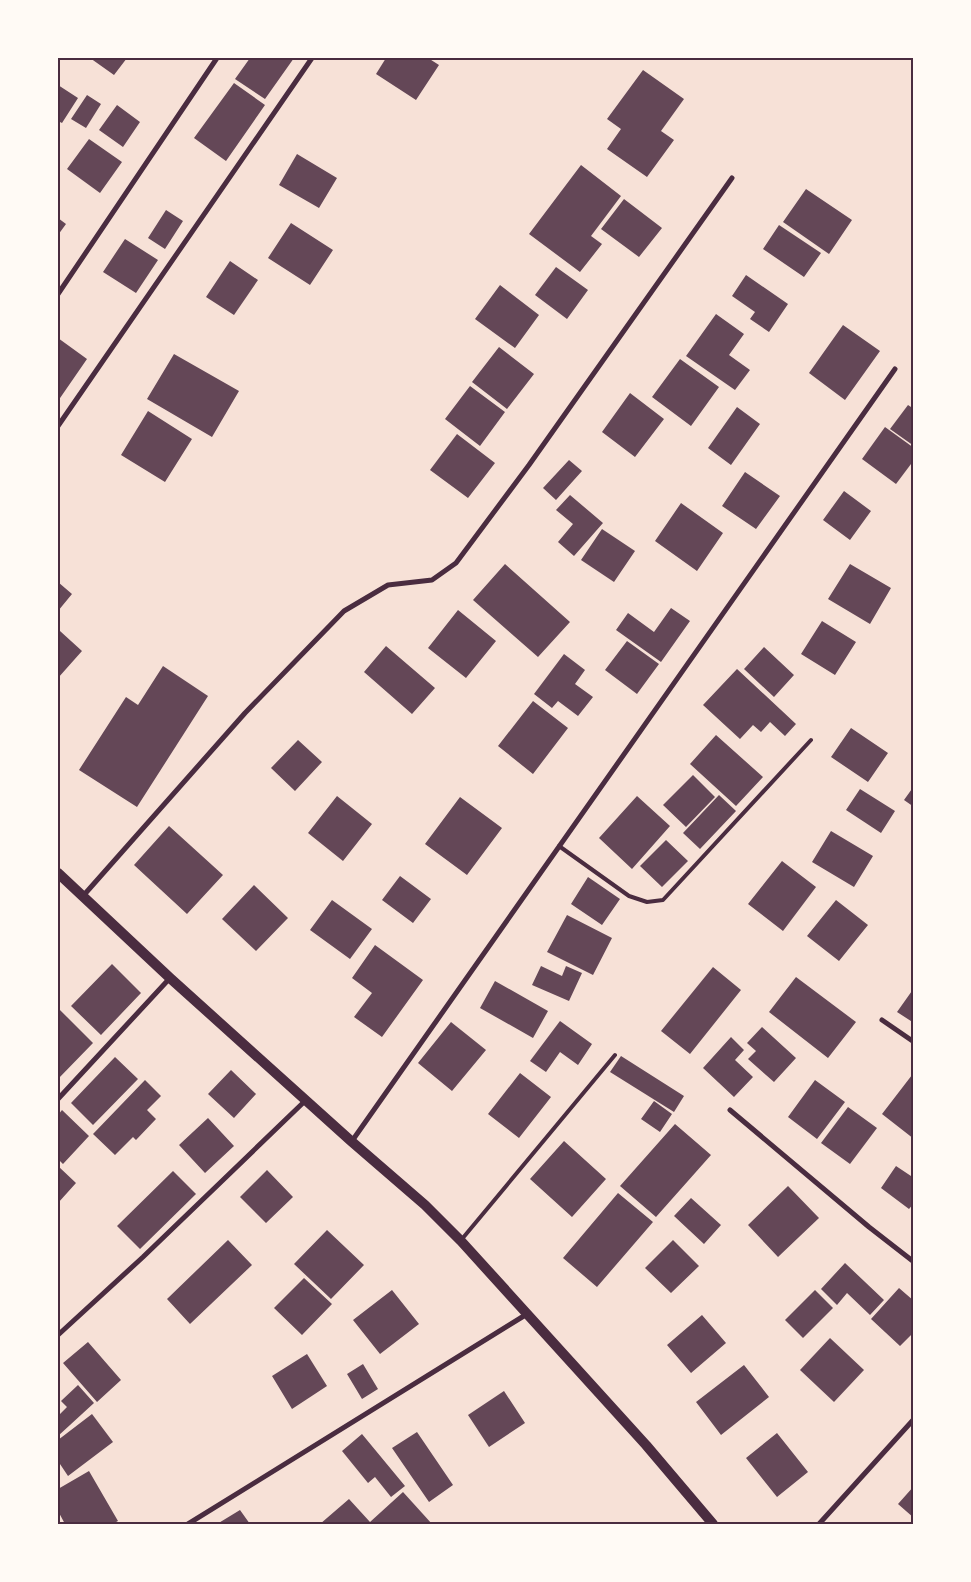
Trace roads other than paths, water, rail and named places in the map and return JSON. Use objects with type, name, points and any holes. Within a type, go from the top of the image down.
[{"type":"main road","points":[[58,873],[170,978],[306,1099],[351,1142],[425,1206],[461,1241],[646,1445],[713,1524]]},
{"type":"street","points":[[58,294],[217,58]]},
{"type":"street","points":[[58,426],[312,58]]},
{"type":"street","points":[[82,896],[245,713],[344,611],[388,585],[432,580],[456,562],[529,465],[732,178]]},
{"type":"street","points":[[351,1142],[895,368]]},
{"type":"street","points":[[58,1099],[170,978]]},
{"type":"street","points":[[882,1020],[914,1042]]},
{"type":"street","points":[[58,1335],[143,1258],[306,1099]]},
{"type":"street","points":[[730,1110],[862,1221],[914,1262]]},
{"type":"street","points":[[188,1524],[527,1314]]},
{"type":"street","points":[[819,1524],[914,1420]]},
{"type":"lane","points":[[559,846],[629,896],[646,902],[663,900],[811,740]]},
{"type":"lane","points":[[461,1241],[615,1055]]}]
